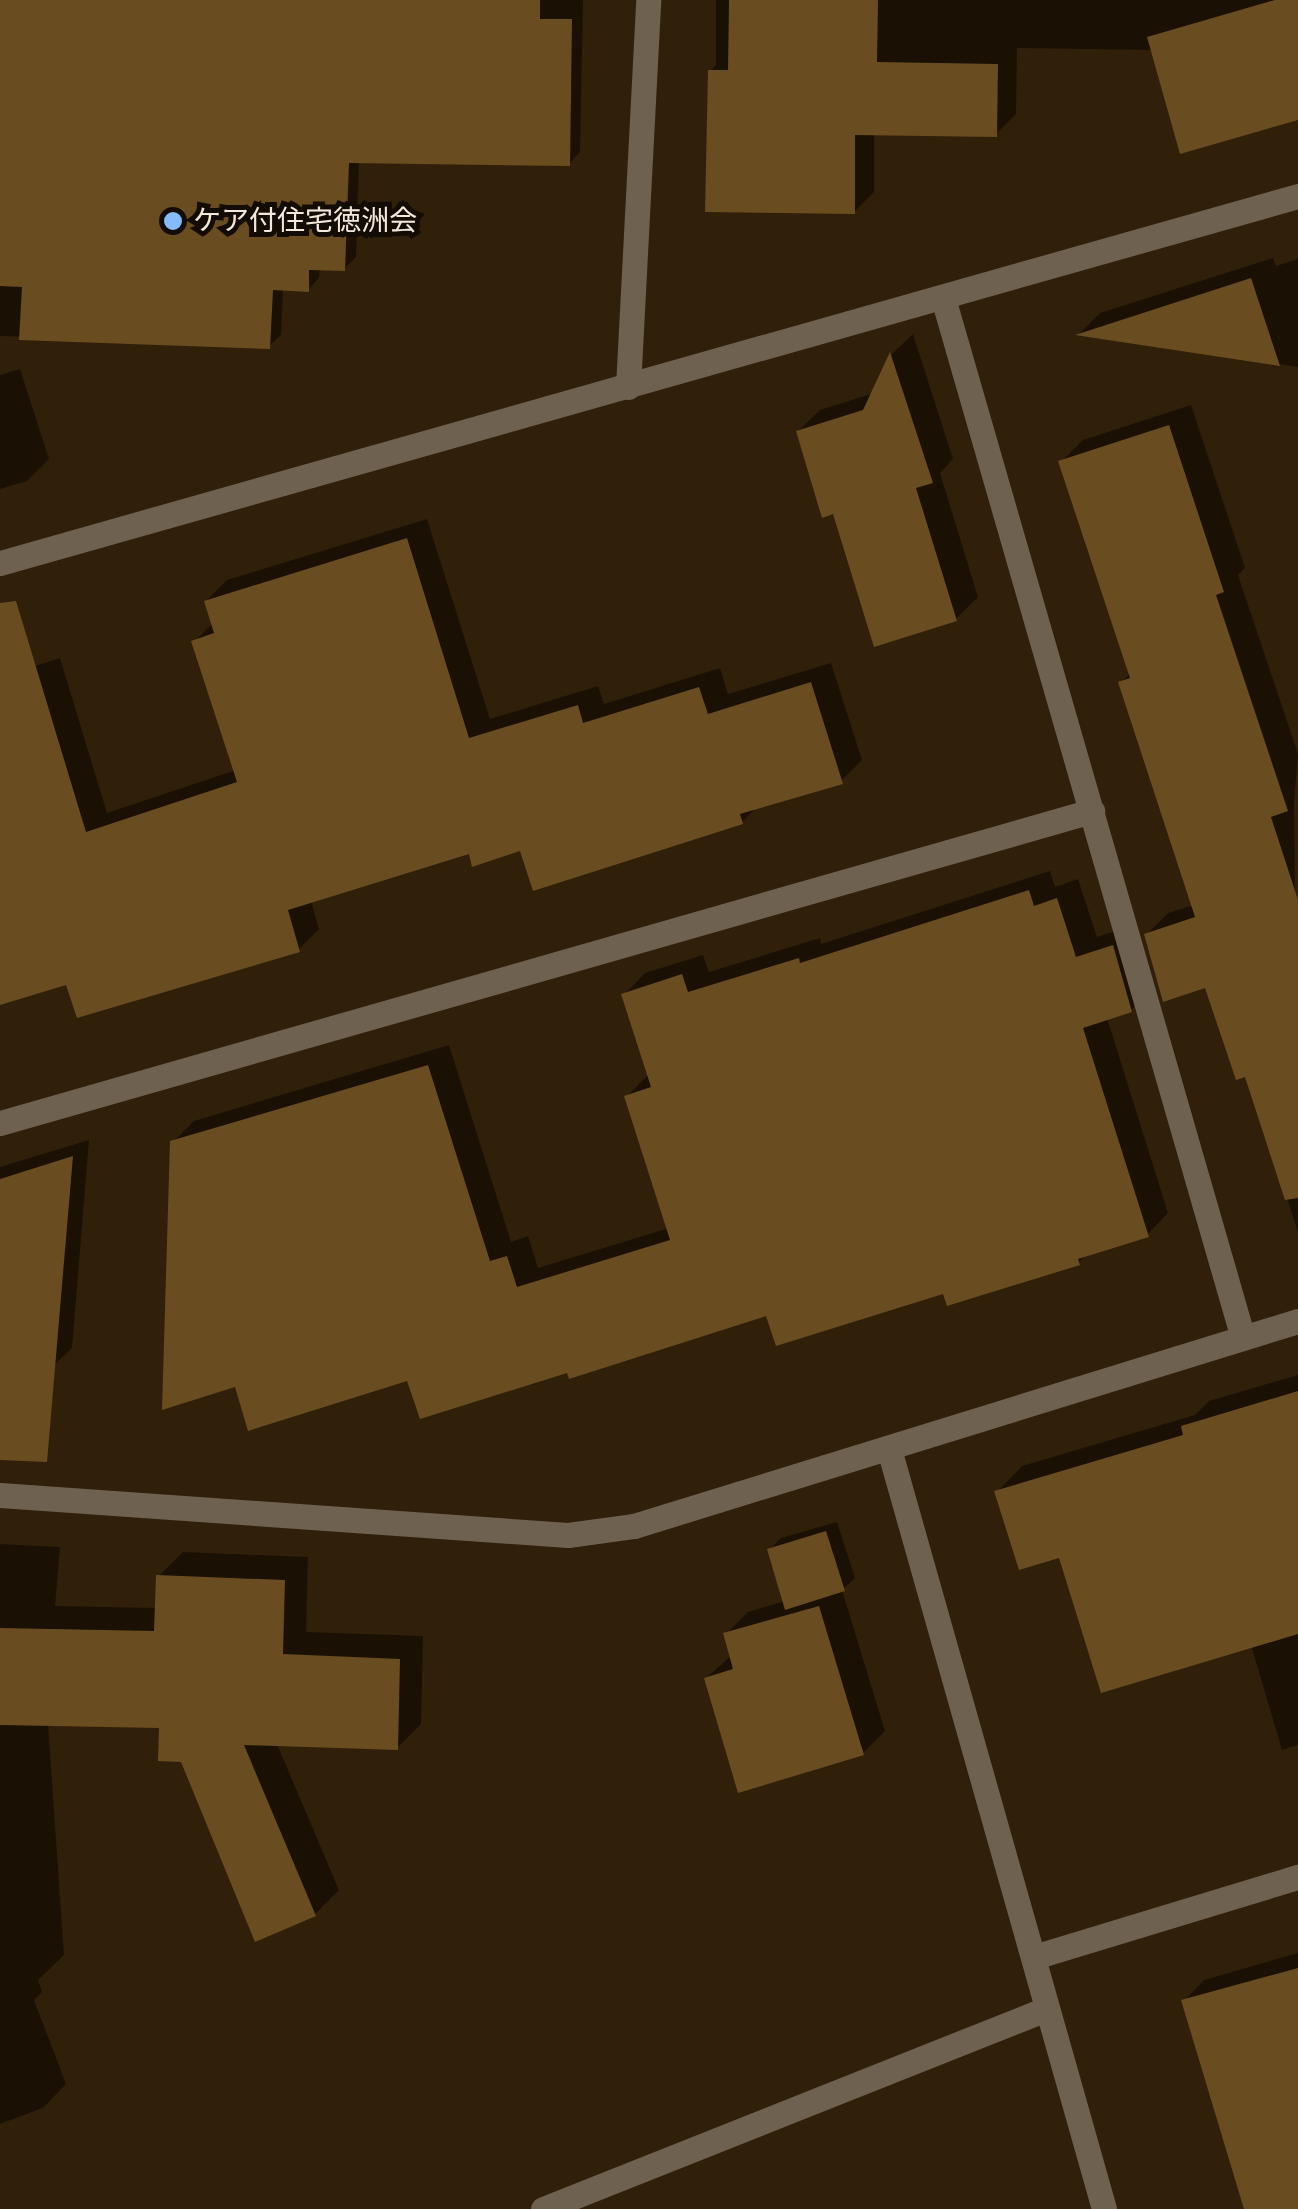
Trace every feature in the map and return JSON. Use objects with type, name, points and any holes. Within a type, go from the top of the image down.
[{"type":"street","points":[[628,387],[648,0]]},
{"type":"street","points":[[0,563],[1298,196]]},
{"type":"street","points":[[943,298],[1243,1338]]},
{"type":"street","points":[[0,1123],[1092,810]]},
{"type":"street","points":[[0,1495],[568,1535],[634,1526],[1298,1321]]},
{"type":"street","points":[[889,1449],[1104,2209]]},
{"type":"street","points":[[1034,1958],[1298,1877]]},
{"type":"street","points":[[543,2209],[1046,2009]]},
{"type":"building","points":[[0,0],[540,0],[540,19],[572,19],[570,166],[349,163],[345,271],[309,270],[309,292],[273,290],[270,349],[19,340],[22,287],[0,286]]},
{"type":"building","points":[[729,0],[878,0],[877,62],[998,64],[997,137],[855,135],[855,214],[705,212],[708,70],[728,70]]},
{"type":"building","points":[[1275,0],[1298,0],[1298,120],[1180,154],[1147,37]]},
{"type":"building","points":[[1251,278],[1280,366],[1075,335]]},
{"type":"building","points":[[890,352],[933,483],[916,488],[957,621],[874,647],[833,514],[822,518],[796,431],[863,410]]},
{"type":"building","points":[[1169,425],[1224,592],[1216,595],[1288,811],[1271,817],[1298,900],[1298,1198],[1285,1200],[1245,1077],[1236,1080],[1205,988],[1163,1002],[1144,934],[1195,917],[1118,682],[1130,678],[1058,461]]},
{"type":"building","points":[[407,538],[469,738],[578,705],[583,723],[699,687],[708,714],[811,682],[843,784],[740,814],[743,824],[533,891],[520,851],[472,867],[469,854],[288,910],[300,952],[77,1018],[66,985],[0,1005],[0,603],[16,601],[86,832],[237,782],[191,641],[214,633],[204,601]]},
{"type":"building","points":[[1029,890],[1034,906],[1057,898],[1076,957],[1113,945],[1132,1012],[1083,1028],[1149,1237],[1078,1259],[1080,1265],[947,1306],[943,1294],[776,1346],[766,1316],[569,1379],[567,1373],[420,1419],[407,1381],[248,1431],[235,1387],[162,1410],[170,1141],[428,1065],[490,1261],[507,1256],[517,1287],[670,1240],[624,1096],[651,1087],[621,994],[682,974],[688,992],[799,958],[800,963]]},
{"type":"building","points":[[73,1156],[47,1462],[0,1460],[0,1179]]},
{"type":"building","points":[[1298,1391],[1298,1634],[1101,1693],[1059,1558],[1019,1570],[994,1491],[1183,1435],[1181,1426]]},
{"type":"building","points":[[826,1531],[845,1591],[785,1610],[767,1549]]},
{"type":"building","points":[[156,1575],[285,1580],[283,1654],[400,1659],[398,1750],[244,1745],[316,1916],[255,1942],[181,1762],[158,1761],[159,1728],[0,1725],[0,1628],[154,1631]]},
{"type":"building","points":[[819,1606],[864,1755],[738,1793],[704,1678],[733,1669],[723,1633]]},
{"type":"building","points":[[1298,1968],[1298,2209],[1244,2209],[1181,2000]]},
{"type":"place","name":"ケア付住宅徳洲会","points":[[173,221]]}]
